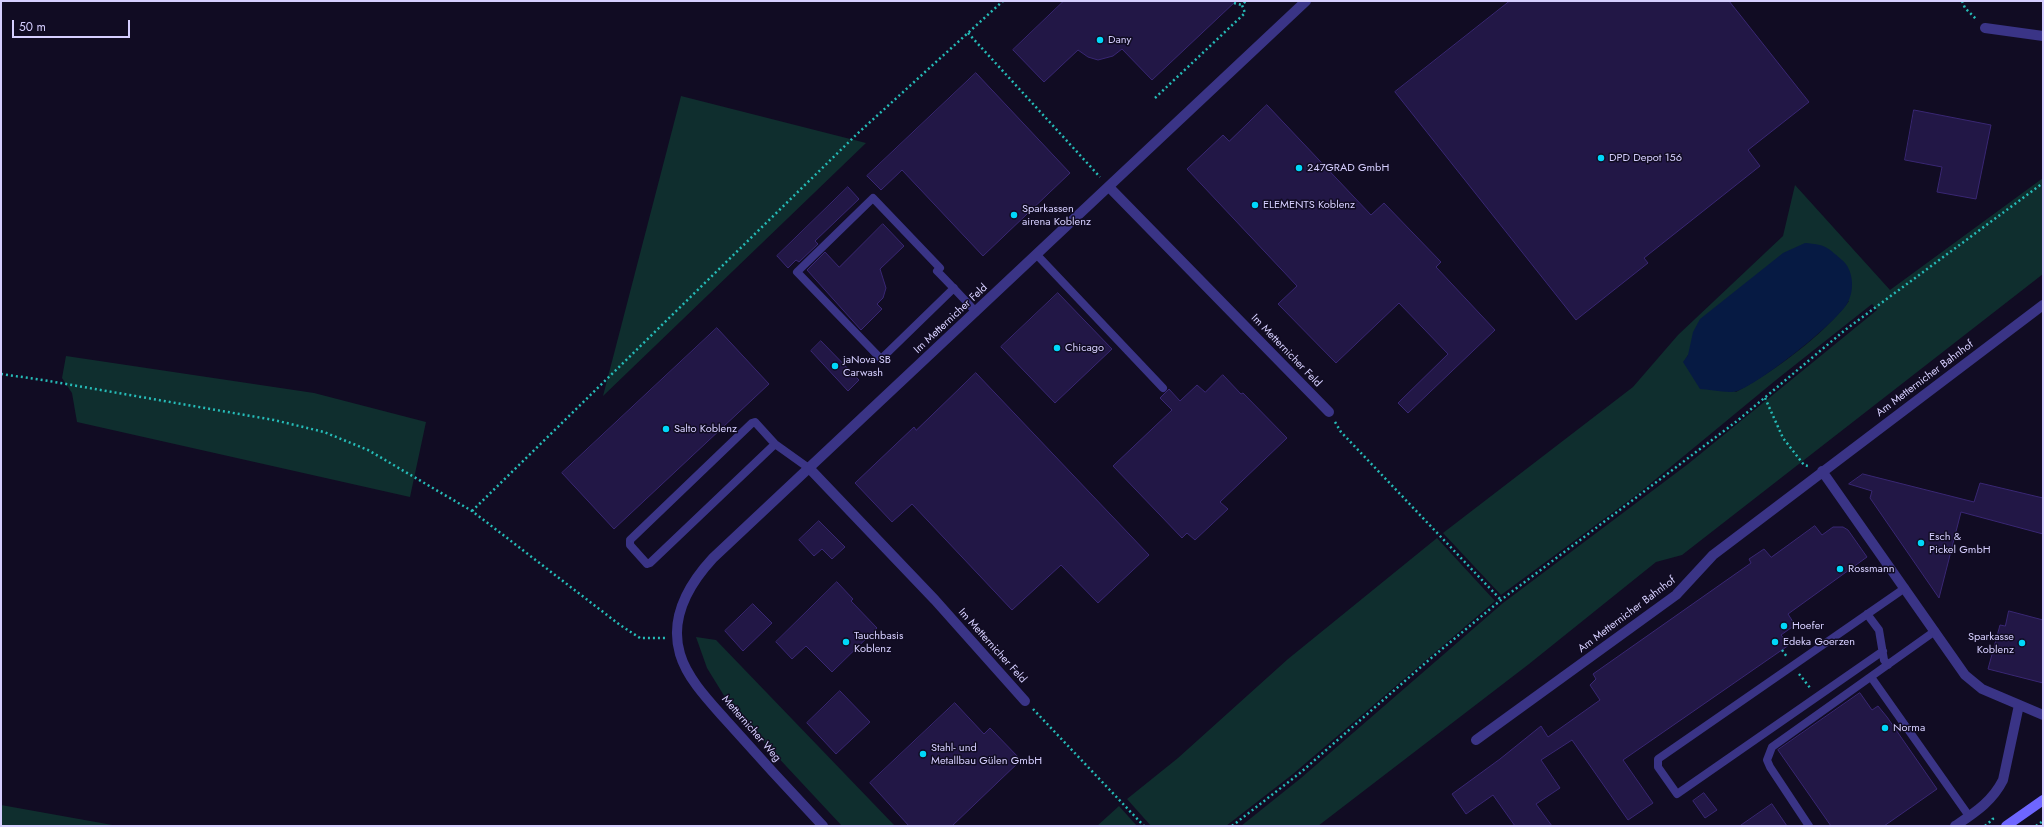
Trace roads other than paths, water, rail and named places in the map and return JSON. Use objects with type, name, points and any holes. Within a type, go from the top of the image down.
[{"type":"main road","points":[[2006,826],[2043,800]]},
{"type":"street","name":"Im Metternicher Feld","points":[[678,638],[680,611],[686,596],[701,571],[718,553],[810,469],[1306,1]]},
{"type":"street","points":[[1985,28],[2043,36]]},
{"type":"street","name":"Im Metternicher Feld","points":[[1109,187],[1329,412]]},
{"type":"street","name":"Am Metternicher Bahnhof","points":[[1476,740],[1676,595],[1713,555],[2043,305]]},
{"type":"street","name":"Im Metternicher Feld","points":[[810,469],[935,600],[1025,700]]},
{"type":"street","points":[[1822,471],[1965,675],[1973,683],[1997,697],[2043,715]]},
{"type":"street","name":"Metternicher Weg","points":[[678,638],[680,653],[690,675],[714,706],[766,766],[823,826]]},
{"type":"street","points":[[1955,826],[1990,800],[2003,780],[2019,705]]},
{"type":"lane","points":[[954,288],[881,359],[797,272],[873,198],[940,268],[937,271],[954,288],[976,312]]},
{"type":"lane","points":[[1037,254],[1163,388]]},
{"type":"lane","points":[[775,444],[650,563],[647,564],[630,545],[630,540],[752,423],[755,422],[775,444],[810,469]]},
{"type":"lane","points":[[1883,651],[1677,794],[1658,766],[1658,759],[1905,588]]},
{"type":"lane","points":[[1867,614],[1879,630],[1884,660],[1888,665]]},
{"type":"lane","points":[[1809,826],[1770,767],[1767,760],[1772,747],[1935,631]]},
{"type":"lane","points":[[1871,677],[1969,816]]},
{"type":"water","points":[[1805,243],[1825,247],[1846,264],[1852,280],[1852,291],[1848,302],[1830,323],[1814,337],[1779,365],[1748,386],[1733,392],[1700,389],[1683,362],[1688,355],[1693,332],[1700,319],[1783,253]]},
{"type":"place","name":"Dany","points":[[1100,40]]},
{"type":"place","name":"DPD Depot 156","points":[[1601,158]]},
{"type":"place","name":"247GRAD GmbH","points":[[1299,168]]},
{"type":"place","name":"ELEMENTS Koblenz","points":[[1255,205]]},
{"type":"place","name":"Sparkassen airena Koblenz","points":[[1014,215]]},
{"type":"place","name":"Chicago","points":[[1057,348]]},
{"type":"place","name":"jaNova SB Carwash","points":[[835,366]]},
{"type":"place","name":"Salto Koblenz","points":[[666,429]]},
{"type":"place","name":"Esch & Pickel GmbH","points":[[1921,543]]},
{"type":"place","name":"Rossmann","points":[[1840,569]]},
{"type":"place","name":"Hoefer","points":[[1784,626]]},
{"type":"place","name":"Tauchbasis Koblenz","points":[[846,642]]},
{"type":"place","name":"Edeka Goerzen","points":[[1775,642]]},
{"type":"place","name":"Sparkasse Koblenz","points":[[2022,643]]},
{"type":"place","name":"Norma","points":[[1885,728]]},
{"type":"place","name":"Stahl- und Metallbau Gülen GmbH","points":[[923,754]]}]
